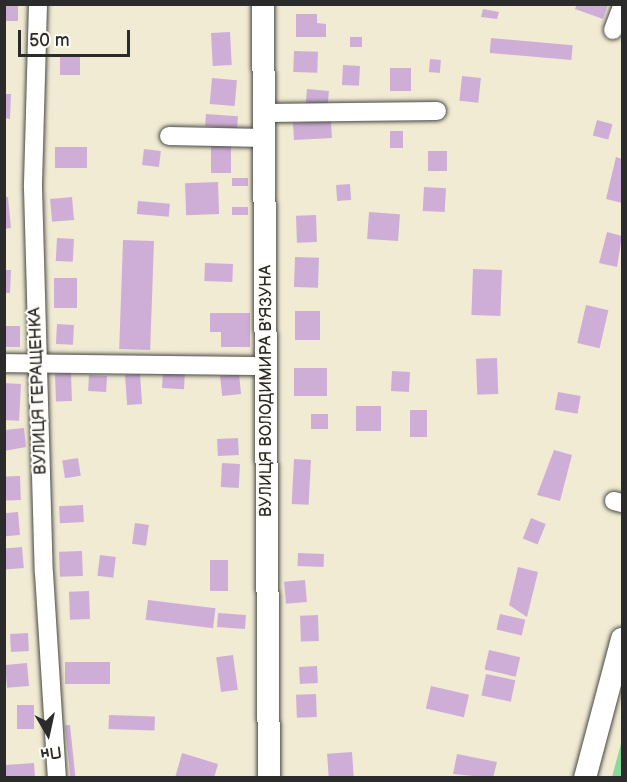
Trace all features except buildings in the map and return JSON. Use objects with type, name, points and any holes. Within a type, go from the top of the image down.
[{"type":"main road","name":"ВУЛИЦЯ ВОЛОДИМИРА В'ЯЗУНА","points":[[263,4],[269,777]]},
{"type":"main road","points":[[585,777],[621,650]]},
{"type":"street","name":"ВУЛИЦЯ ГЕРАЩЕНКА","points":[[38,4],[33,188],[44,573],[57,777]]},
{"type":"street","points":[[613,30],[622,6]]},
{"type":"street","points":[[265,113],[437,111]]},
{"type":"street","points":[[169,136],[265,138]]},
{"type":"street","points":[[4,363],[267,366]]},
{"type":"green space","points":[[622,740],[622,777],[612,777]]}]
